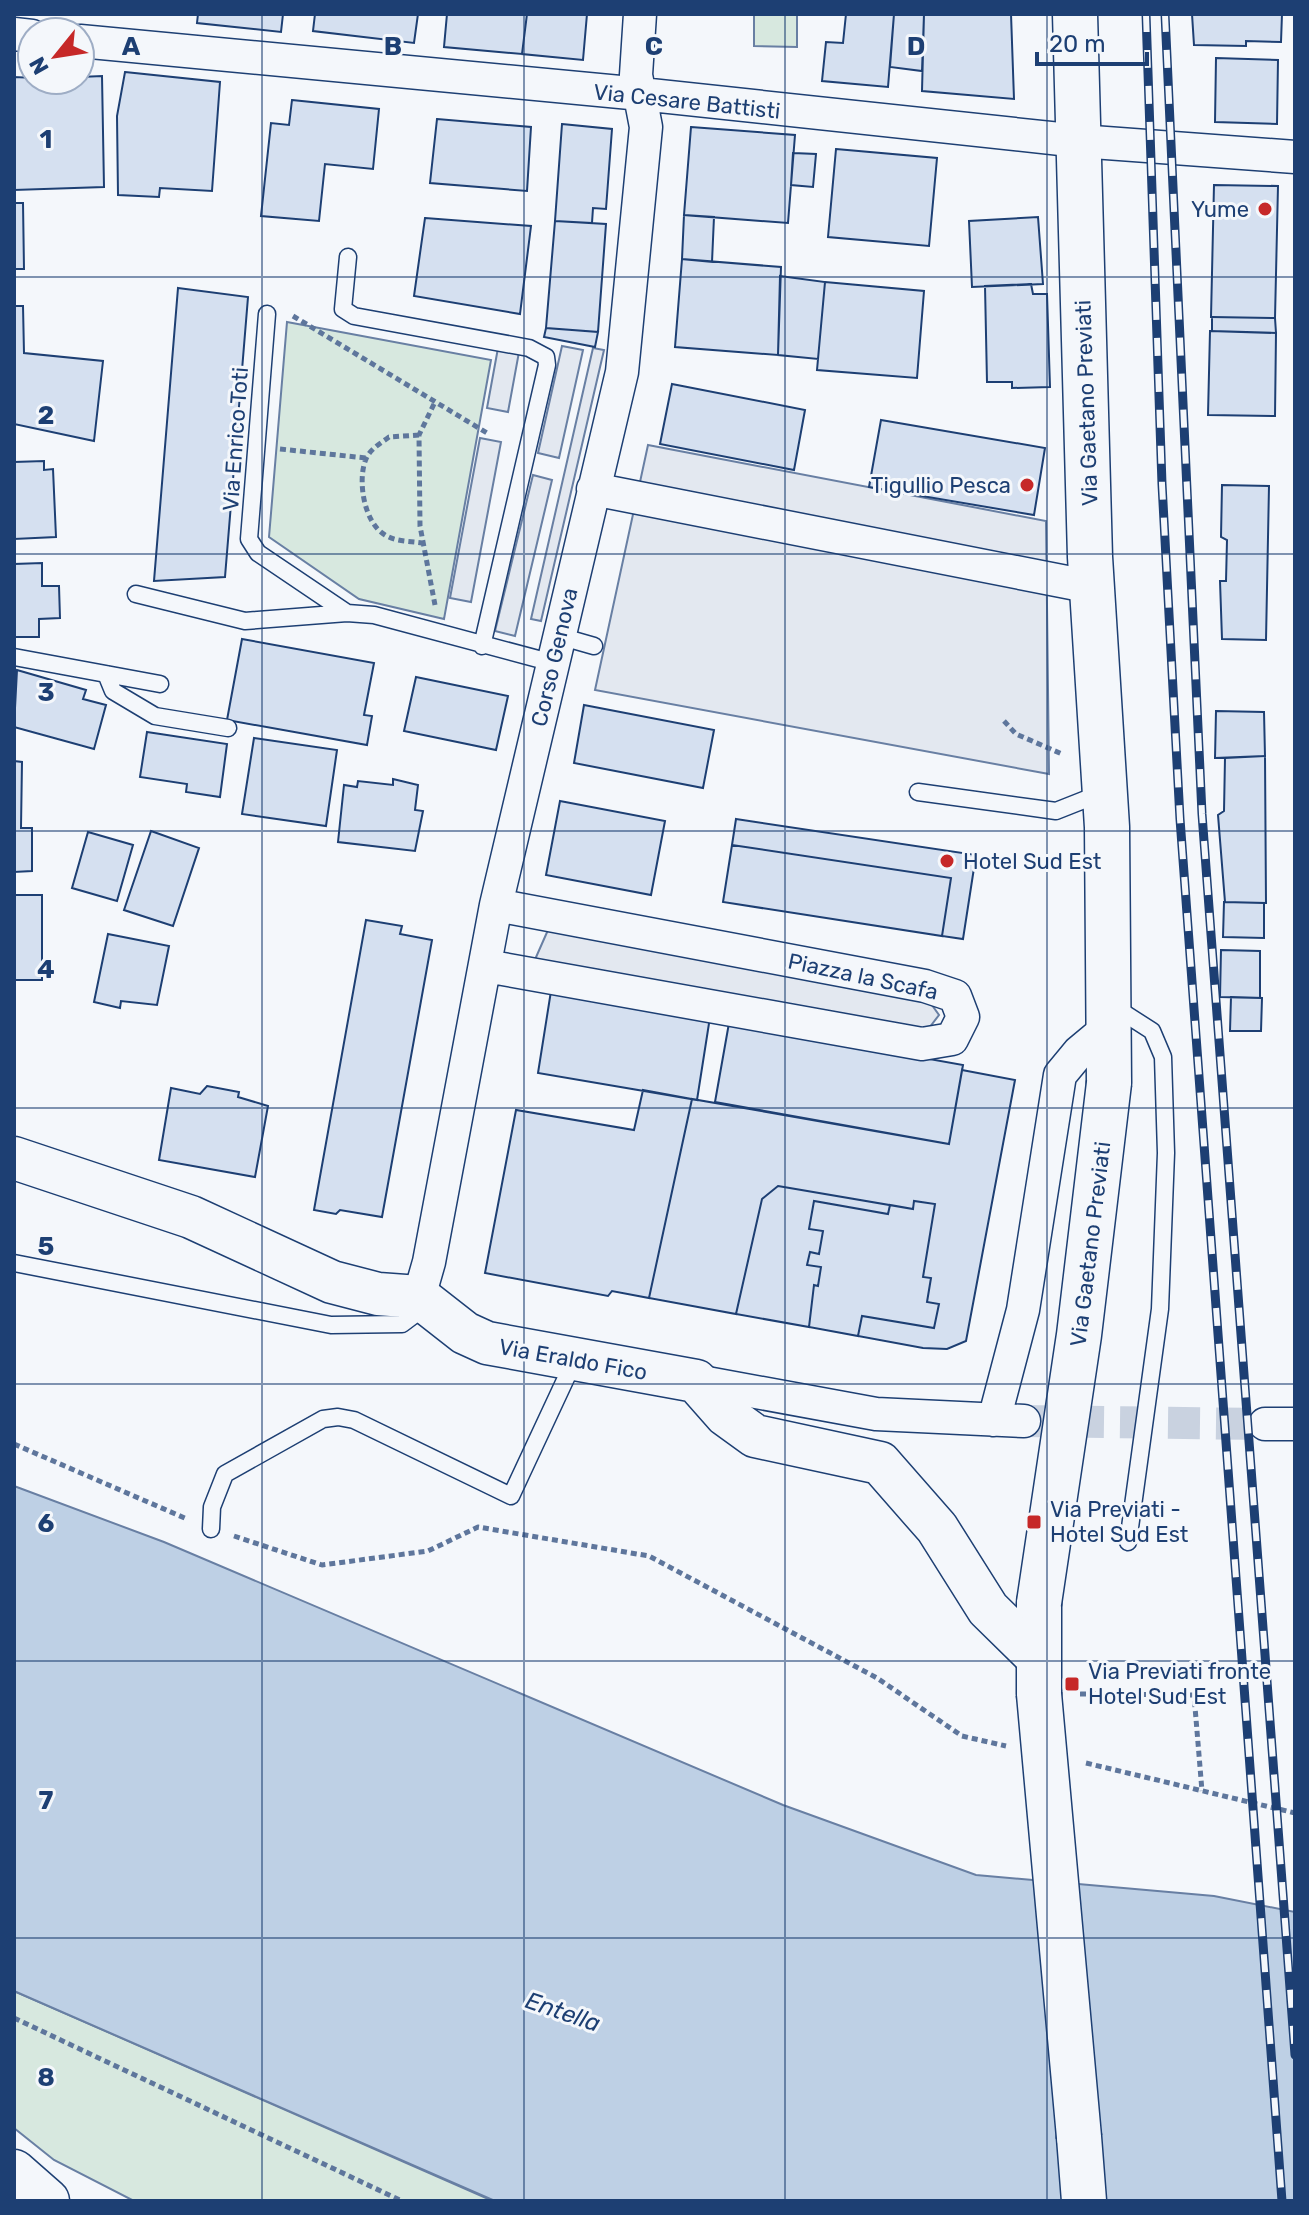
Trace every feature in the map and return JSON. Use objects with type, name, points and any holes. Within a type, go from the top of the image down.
[{"type":"main road","name":"Via Gaetano Previati","points":[[1075,14],[1092,587],[1104,782],[1109,1083],[1079,1335],[1039,1603],[1038,1676],[1084,2201]]},
{"type":"main road","points":[[14,2172],[47,2201]]},
{"type":"street","name":"Corso Genova","points":[[419,1297],[429,1262],[496,905],[622,372],[646,127],[636,75],[640,14]]},
{"type":"street","name":"Via Cesare Battisti","points":[[96,43],[641,94],[1079,141],[1295,157]]},
{"type":"street","points":[[593,489],[1092,587]]},
{"type":"street","name":"Piazza la Scafa","points":[[486,966],[922,1044],[952,1039],[963,1017],[955,996],[925,986],[496,905]]},
{"type":"street","name":"Via Eraldo Fico","points":[[419,1297],[465,1333],[487,1343],[876,1414],[1009,1421],[1060,1075],[1108,1015]]},
{"type":"street","points":[[14,1158],[191,1217],[332,1282],[378,1294],[419,1297]]},
{"type":"street","points":[[696,1381],[726,1415],[755,1436],[880,1463],[937,1528],[988,1609],[1038,1676]]},
{"type":"lane","points":[[348,257],[343,309],[354,316],[529,348],[546,357],[547,365],[482,646]]},
{"type":"lane","name":"Via Enrico Toti","points":[[267,314],[249,539],[258,553],[347,613]]},
{"type":"lane","name":"Via Enrico Toti","points":[[136,594],[245,621],[347,613],[374,615],[482,646],[556,649],[594,646]]},
{"type":"lane","points":[[14,657],[160,684]]},
{"type":"lane","points":[[106,674],[113,691],[155,716],[228,728]]},
{"type":"lane","points":[[918,792],[1056,811],[1104,782]]},
{"type":"lane","points":[[1108,1015],[1152,1031],[1163,1057],[1166,1153],[1160,1309],[1128,1542]]},
{"type":"lane","points":[[14,1263],[331,1325],[402,1324],[414,1315],[419,1297]]},
{"type":"lane","points":[[211,1529],[212,1507],[225,1474],[323,1419],[338,1417],[354,1420],[511,1496],[575,1359]]},
{"type":"path","points":[[267,314],[292,315],[311,324],[434,404],[487,433]]},
{"type":"path","points":[[434,404],[419,435],[422,543],[441,633]]},
{"type":"path","points":[[419,435],[389,437],[366,458],[363,474],[367,509],[373,526],[397,540],[422,543]]},
{"type":"path","points":[[257,446],[366,458]]},
{"type":"path","points":[[1004,721],[1016,734],[1104,782]]},
{"type":"path","points":[[14,1444],[211,1529],[322,1565],[428,1551],[478,1527],[649,1556],[877,1678],[962,1736],[1008,1747]]},
{"type":"path","points":[[1038,1676],[1194,1695],[1202,1791]]},
{"type":"path","points":[[1085,1763],[1295,1813]]},
{"type":"path","points":[[14,2018],[402,2201]]},
{"type":"shaded area","points":[[754,14],[797,14],[797,47],[754,46]]},
{"type":"shaded area","points":[[287,322],[491,360],[444,619],[359,599],[269,537]]},
{"type":"shaded area","points":[[562,346],[583,350],[559,458],[538,453]]},
{"type":"shaded area","points":[[498,348],[519,352],[508,412],[487,408]]},
{"type":"shaded area","points":[[593,348],[604,350],[541,621],[531,619]]},
{"type":"shaded area","points":[[480,438],[501,442],[471,602],[450,598]]},
{"type":"shaded area","points":[[648,445],[1046,521],[1049,774],[595,690]]},
{"type":"shaded area","points":[[533,475],[552,480],[515,636],[495,631]]},
{"type":"shaded area","points":[[548,930],[929,1001],[939,1015],[923,1036],[533,964]]},
{"type":"shaded area","points":[[14,1991],[493,2201],[134,2201],[54,2160],[14,2128]]},
{"type":"water","name":"Entella","points":[[14,1486],[164,1542],[783,1805],[976,1875],[1214,1896],[1295,1912],[1295,2201],[495,2201],[14,1991]]},
{"type":"building","points":[[198,14],[283,14],[281,32],[197,23]]},
{"type":"building","points":[[315,14],[418,14],[414,43],[313,31]]},
{"type":"building","points":[[447,14],[527,14],[522,54],[444,47]]},
{"type":"building","points":[[527,14],[587,14],[583,60],[522,54]]},
{"type":"building","points":[[846,14],[894,14],[888,87],[822,81],[826,42],[843,43]]},
{"type":"building","points":[[894,14],[924,14],[922,71],[890,67]]},
{"type":"building","points":[[924,14],[1011,14],[1014,99],[922,91]]},
{"type":"building","points":[[1192,14],[1282,14],[1281,42],[1246,41],[1246,46],[1194,45]]},
{"type":"building","points":[[1216,58],[1278,60],[1277,124],[1215,122]]},
{"type":"building","points":[[125,72],[220,82],[212,191],[160,188],[159,197],[118,195],[117,116]]},
{"type":"building","points":[[96,76],[102,76],[104,187],[14,190],[14,77],[16,96],[96,96]]},
{"type":"building","points":[[292,100],[379,109],[373,169],[325,164],[319,221],[261,216],[271,123],[289,125]]},
{"type":"building","points":[[437,119],[531,127],[527,191],[430,183]]},
{"type":"building","points":[[562,124],[612,129],[606,209],[593,208],[592,223],[555,221]]},
{"type":"building","points":[[691,127],[795,135],[788,223],[684,215]]},
{"type":"building","points":[[836,149],[937,158],[929,246],[828,237]]},
{"type":"building","points":[[793,153],[816,154],[813,187],[791,185]]},
{"type":"building","points":[[1214,185],[1278,186],[1275,318],[1211,317]]},
{"type":"building","points":[[14,203],[23,203],[24,269],[14,269]]},
{"type":"building","points":[[684,215],[714,217],[712,262],[682,259]]},
{"type":"building","points":[[1038,217],[1043,284],[972,287],[969,221]]},
{"type":"building","points":[[425,218],[531,226],[520,314],[414,296]]},
{"type":"building","points":[[555,221],[606,224],[598,332],[546,328]]},
{"type":"building","points":[[682,259],[781,267],[778,355],[675,347]]},
{"type":"building","points":[[780,276],[825,282],[818,359],[778,355]]},
{"type":"building","points":[[825,282],[924,291],[917,378],[817,370]]},
{"type":"building","points":[[1031,284],[1033,294],[1047,294],[1050,387],[1012,388],[1012,382],[987,382],[985,286]]},
{"type":"building","points":[[178,288],[248,297],[225,577],[154,581]]},
{"type":"building","points":[[14,306],[23,306],[24,353],[103,361],[94,441],[14,424]]},
{"type":"building","points":[[1212,317],[1275,318],[1276,333],[1212,331]]},
{"type":"building","points":[[546,328],[598,332],[595,347],[544,337]]},
{"type":"building","points":[[1210,331],[1276,333],[1275,416],[1208,415]]},
{"type":"building","points":[[672,384],[805,410],[794,470],[660,444]]},
{"type":"building","points":[[881,420],[1045,448],[1034,515],[869,487]]},
{"type":"building","points":[[44,461],[44,470],[53,469],[56,537],[14,539],[14,462]]},
{"type":"building","points":[[1222,485],[1269,486],[1266,640],[1222,639],[1220,581],[1226,581],[1227,540],[1221,537]]},
{"type":"building","points":[[42,563],[42,586],[59,586],[60,618],[39,619],[39,637],[14,637],[14,564]]},
{"type":"building","points":[[242,639],[374,663],[364,715],[372,716],[367,745],[227,720]]},
{"type":"building","points":[[17,670],[86,690],[83,699],[106,705],[94,749],[14,727]]},
{"type":"building","points":[[416,677],[508,696],[496,750],[404,731]]},
{"type":"building","points":[[584,705],[714,730],[703,788],[574,763]]},
{"type":"building","points":[[1216,711],[1264,712],[1265,756],[1215,758]]},
{"type":"building","points":[[147,732],[227,744],[220,797],[186,792],[187,784],[140,777]]},
{"type":"building","points":[[254,738],[337,750],[326,826],[242,814]]},
{"type":"building","points":[[1265,756],[1266,903],[1225,902],[1218,815],[1224,811],[1225,758]]},
{"type":"building","points":[[14,761],[22,762],[21,828],[32,828],[32,871],[14,872]]},
{"type":"building","points":[[393,779],[418,785],[415,810],[423,811],[415,851],[338,842],[344,785],[357,787],[358,781],[393,785]]},
{"type":"building","points":[[560,801],[665,821],[651,895],[546,875]]},
{"type":"building","points":[[736,819],[976,855],[963,939],[942,936],[951,878],[732,845]]},
{"type":"building","points":[[151,831],[199,848],[173,926],[124,910]]},
{"type":"building","points":[[88,832],[133,845],[117,901],[72,888]]},
{"type":"building","points":[[732,845],[951,878],[942,936],[723,902]]},
{"type":"building","points":[[14,895],[42,895],[42,980],[14,980]]},
{"type":"building","points":[[1224,902],[1264,903],[1264,938],[1223,937]]},
{"type":"building","points":[[366,920],[402,926],[400,934],[432,940],[382,1217],[340,1210],[336,1214],[314,1210]]},
{"type":"building","points":[[108,934],[169,946],[157,1005],[121,1001],[120,1008],[94,1002]]},
{"type":"building","points":[[1221,950],[1260,951],[1260,998],[1220,997]]},
{"type":"building","points":[[551,991],[710,1017],[697,1100],[538,1073]]},
{"type":"building","points":[[1231,997],[1262,998],[1261,1031],[1230,1031]]},
{"type":"building","points":[[729,1023],[963,1065],[949,1144],[715,1102]]},
{"type":"building","points":[[962,1070],[1015,1080],[966,1341],[947,1349],[923,1348],[858,1336],[862,1316],[934,1328],[939,1304],[927,1302],[931,1278],[923,1277],[935,1204],[914,1201],[913,1209],[778,1186],[762,1199],[736,1314],[649,1298],[692,1099],[949,1144]]},
{"type":"building","points":[[207,1086],[239,1092],[238,1097],[268,1106],[255,1177],[159,1160],[171,1088],[200,1094]]},
{"type":"building","points":[[643,1090],[692,1099],[649,1298],[612,1291],[608,1296],[485,1273],[516,1110],[634,1130]]},
{"type":"building","points":[[778,1186],[890,1205],[888,1214],[814,1201],[809,1229],[823,1231],[819,1254],[810,1252],[807,1265],[821,1267],[818,1286],[814,1285],[809,1327],[736,1314],[762,1199]]},
{"type":"building","points":[[814,1201],[888,1214],[890,1205],[913,1209],[914,1201],[935,1204],[923,1277],[931,1278],[927,1302],[939,1304],[934,1328],[862,1316],[858,1336],[809,1327],[814,1285],[818,1286],[821,1267],[807,1265],[810,1252],[819,1254],[823,1231],[809,1229]]},
{"type":"tunnel","points":[[1024,1421],[1265,1424]]},
{"type":"railway","points":[[1146,14],[1162,484],[1180,819],[1282,2201]]},
{"type":"railway","points":[[1165,14],[1202,814],[1295,2055]]},
{"type":"place","name":"Yume","points":[[1265,209]]},
{"type":"place","name":"Tigullio Pesca","points":[[1027,485]]},
{"type":"place","name":"Hotel Sud Est","points":[[947,861]]},
{"type":"place","name":"Via Previati - Hotel Sud Est","points":[[1034,1522]]},
{"type":"place","name":"Via Previati fronte Hotel Sud Est","points":[[1072,1684]]}]
